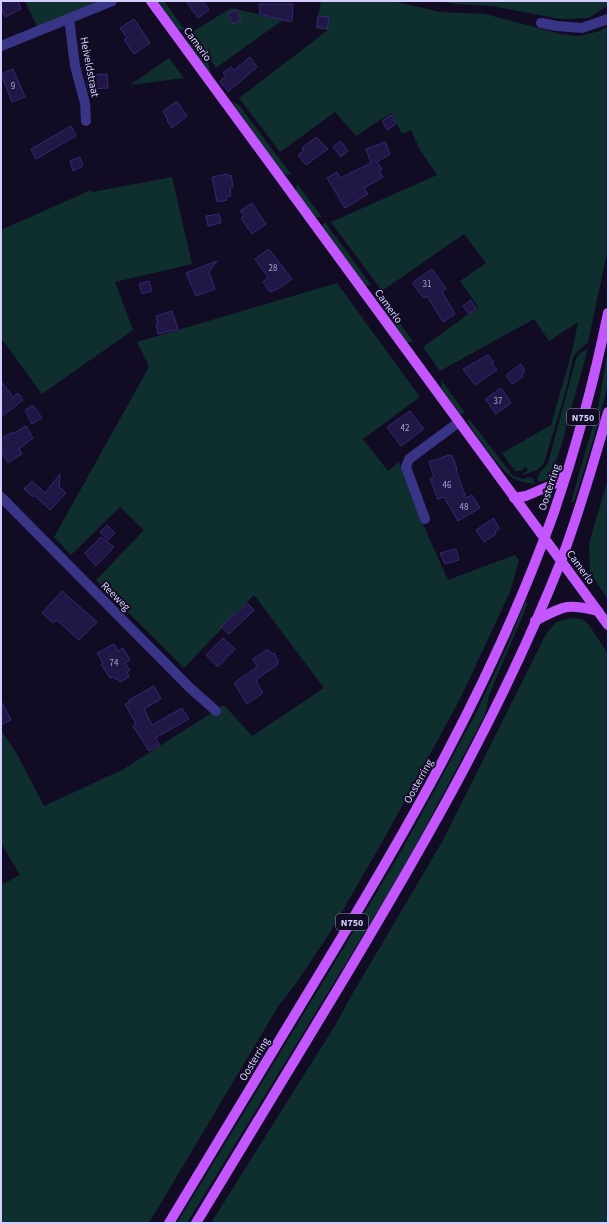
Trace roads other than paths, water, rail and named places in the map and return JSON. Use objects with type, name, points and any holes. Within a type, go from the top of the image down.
[{"type":"main road","name":"Camerlo","points":[[151,1],[608,625]]},
{"type":"main road","name":"Oosterring","points":[[169,1223],[370,891],[447,754],[478,693],[515,610],[544,538],[580,428],[608,313]]},
{"type":"main road","name":"N750","points":[[196,1223],[399,886],[471,757],[503,694],[561,560],[593,466],[608,412]]},
{"type":"main road","points":[[514,498],[526,496],[554,484],[568,467]]},
{"type":"main road","points":[[535,621],[566,606],[582,607],[598,611]]},
{"type":"street","points":[[1,46],[112,1]]},
{"type":"street","name":"Heiveldstraat","points":[[69,18],[75,66],[85,102],[86,121]]},
{"type":"street","points":[[541,23],[582,28],[608,19]]},
{"type":"street","points":[[425,519],[406,467],[409,459],[459,422]]},
{"type":"street","name":"Reeweg","points":[[1,497],[189,687],[216,711]]}]
